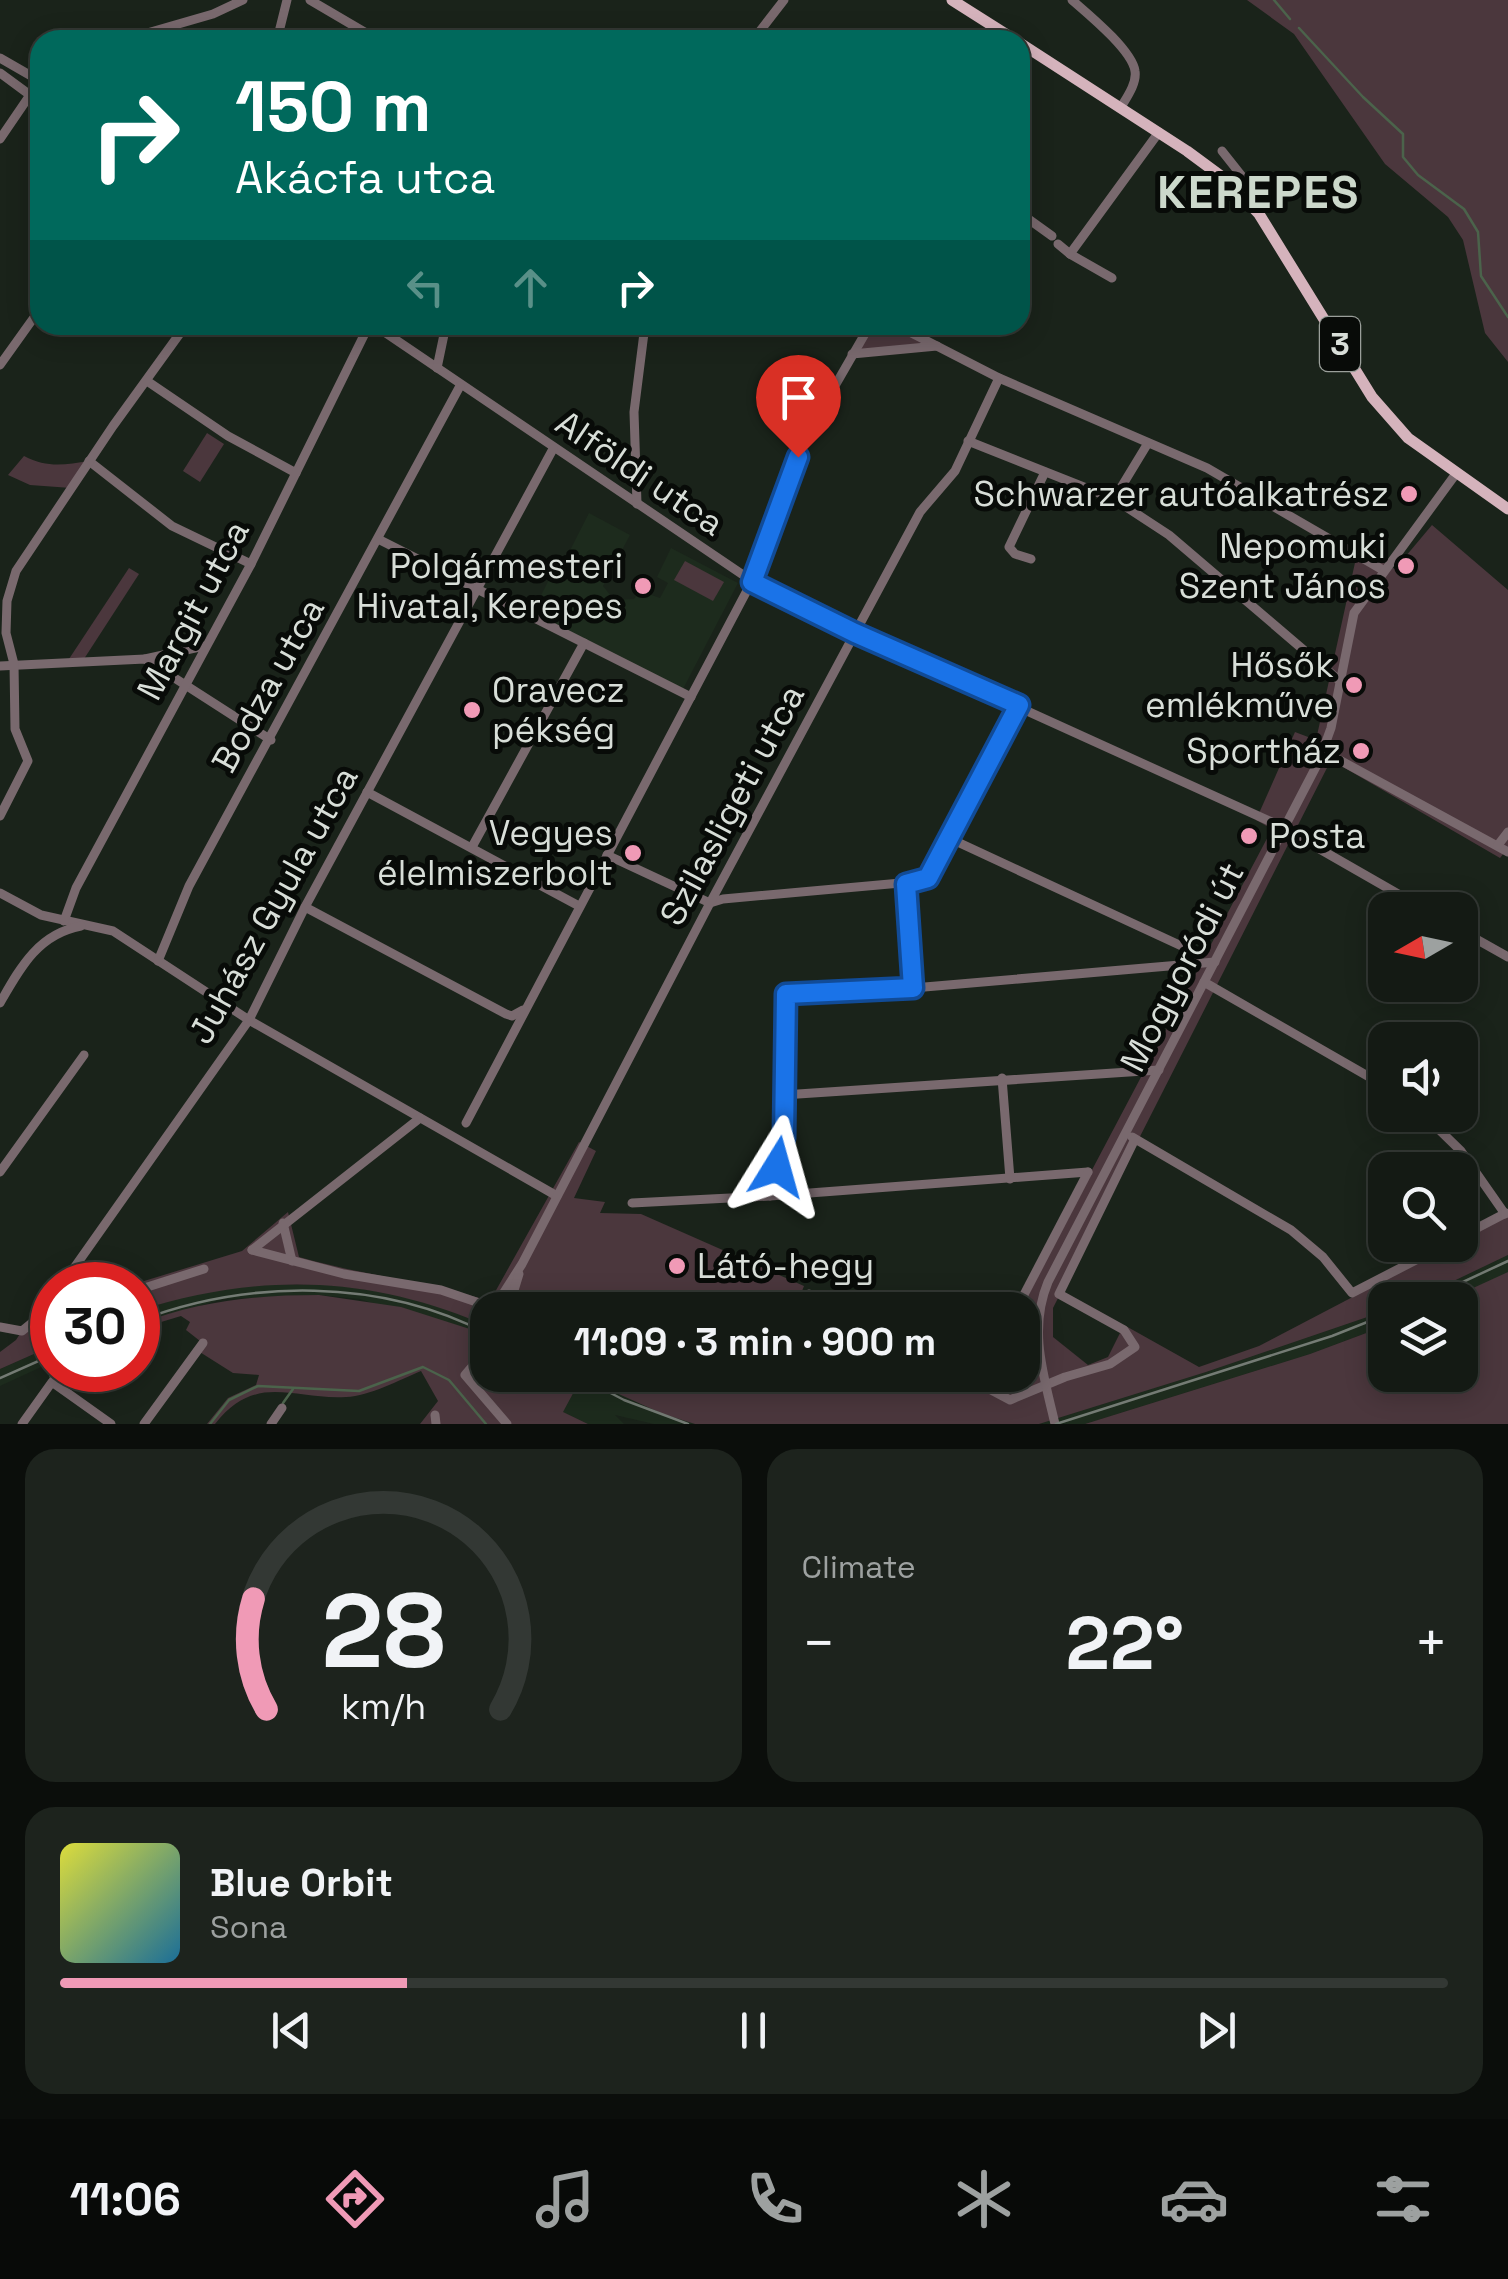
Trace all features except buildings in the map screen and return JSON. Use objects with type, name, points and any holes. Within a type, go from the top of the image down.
[{"type":"main road","name":"3","points":[[952,0],[999,30]]},
{"type":"main road","name":"3","points":[[1030,50],[1209,166],[1244,196],[1372,397],[1408,438],[1508,510]]},
{"type":"street","points":[[158,30],[213,14],[243,0]]},
{"type":"street","points":[[280,30],[287,0]]},
{"type":"street","points":[[310,0],[361,30]]},
{"type":"street","points":[[761,30],[784,0]]},
{"type":"street","points":[[1072,0],[1128,54],[1135,68],[1133,86],[1121,108]]},
{"type":"street","points":[[0,58],[30,75]]},
{"type":"street","points":[[0,73],[30,93]]},
{"type":"street","points":[[0,139],[30,102]]},
{"type":"street","points":[[1070,254],[1159,132]]},
{"type":"street","points":[[1222,151],[1245,180],[1244,196]]},
{"type":"street","points":[[1030,221],[1070,254],[1112,278]]},
{"type":"street","points":[[0,365],[30,322]]},
{"type":"street","points":[[0,816],[28,761],[15,729],[14,664],[6,633],[7,602],[16,570],[179,335]]},
{"type":"street","name":"Margit utca","points":[[64,921],[76,888],[251,564],[366,335]]},
{"type":"street","name":"Alföldi utca","points":[[386,335],[752,582],[855,633],[1285,828],[1395,892]]},
{"type":"street","points":[[436,368],[444,335]]},
{"type":"street","points":[[637,504],[634,412],[644,335]]},
{"type":"street","points":[[466,1123],[752,582],[802,443],[864,335]]},
{"type":"street","points":[[920,336],[998,378],[1207,468],[1384,570]]},
{"type":"street","points":[[852,354],[939,346]]},
{"type":"street","name":"Szilasligeti utca","points":[[506,1292],[920,512],[949,480],[998,378]]},
{"type":"street","points":[[147,381],[228,436],[296,473]]},
{"type":"street","name":"Bodza utca","points":[[158,960],[189,886],[460,386]]},
{"type":"street","points":[[968,442],[1114,499],[1169,536],[1340,681]]},
{"type":"street","points":[[1114,499],[1148,443]]},
{"type":"street","name":"Juhász Gyula utca","points":[[78,1262],[249,1020],[305,907],[554,449]]},
{"type":"street","points":[[89,460],[172,526],[251,564]]},
{"type":"street","points":[[1031,559],[1015,554],[1009,547],[1045,472]]},
{"type":"street","name":"Mogyoródi út","points":[[1046,1388],[1110,1364],[1135,1347],[1124,1330],[1059,1294],[1159,1070],[1323,751],[1354,613],[1455,475]]},
{"type":"street","points":[[378,539],[691,697]]},
{"type":"street","points":[[472,848],[584,643]]},
{"type":"street","points":[[0,666],[144,659],[204,646]]},
{"type":"street","points":[[144,659],[271,740]]},
{"type":"street","points":[[607,855],[710,904],[906,884],[928,878],[1019,705]]},
{"type":"street","points":[[1323,751],[1508,852]]},
{"type":"street","points":[[367,792],[579,906]]},
{"type":"street","points":[[1498,845],[1508,832]]},
{"type":"street","points":[[951,839],[1188,949],[1196,963]]},
{"type":"street","points":[[906,884],[913,988]]},
{"type":"street","points":[[0,893],[41,915],[113,931],[249,1020],[557,1196]]},
{"type":"street","points":[[305,907],[506,1014],[512,1016],[525,1008]]},
{"type":"street","points":[[0,1003],[23,962],[42,944],[60,931],[86,925]]},
{"type":"street","points":[[1478,940],[1508,957]]},
{"type":"street","points":[[770,1196],[784,1138],[786,994],[913,988],[1215,962]]},
{"type":"street","points":[[1204,982],[1368,1076]]},
{"type":"street","points":[[0,1172],[84,1054]]},
{"type":"street","points":[[783,1095],[1159,1070]]},
{"type":"street","points":[[1002,1078],[1010,1179]]},
{"type":"street","points":[[292,1261],[283,1222],[420,1118]]},
{"type":"street","points":[[1441,1132],[1461,1152],[1506,1213],[1478,1228]]},
{"type":"street","points":[[1131,1136],[1291,1230],[1324,1257],[1352,1294],[1413,1262]]},
{"type":"street","name":"Mogyoródi út","points":[[1054,1424],[1037,1337],[1039,1307],[1048,1282],[1131,1136]]},
{"type":"street","points":[[632,1203],[1088,1172],[1025,1292]]},
{"type":"street","name":"Szilasligeti utca","points":[[283,1222],[252,1250],[441,1290],[470,1300]]},
{"type":"street","name":"Szilasligeti utca","points":[[513,1292],[522,1264]]},
{"type":"street","points":[[160,1283],[204,1269]]},
{"type":"street","points":[[0,1327],[22,1330],[30,1325]]},
{"type":"street","points":[[144,1424],[202,1343]]},
{"type":"street","points":[[22,1424],[52,1382],[111,1424]]},
{"type":"street","points":[[1040,1390],[1046,1388]]},
{"type":"street","points":[[480,1392],[507,1424]]},
{"type":"street","points":[[995,1392],[1010,1400],[1034,1392]]},
{"type":"street","points":[[271,1424],[282,1408]]},
{"type":"shaded area","points":[[1247,0],[1508,0],[1508,362],[1485,333],[1463,240],[1448,217],[1385,164],[1294,34]]},
{"type":"shaded area","points":[[864,335],[916,335],[939,346],[852,354]]},
{"type":"shaded area","points":[[207,433],[224,444],[200,482],[183,471]]},
{"type":"shaded area","points":[[24,456],[56,464],[89,461],[71,488],[30,485],[8,475]]},
{"type":"shaded area","points":[[589,513],[630,535],[603,586],[614,600],[634,599],[640,591],[660,598],[668,583],[657,577],[671,548],[738,583],[683,689],[547,621],[554,610],[538,601],[557,564],[560,570]]},
{"type":"shaded area","points":[[1432,525],[1508,590],[1508,848],[1500,858],[1331,760],[1053,1308],[1053,1337],[1088,1365],[1108,1357],[1124,1325],[1199,1367],[1259,1346],[1368,1289],[1368,1317],[1039,1424],[695,1424],[614,1392],[1040,1392],[1040,1292],[1028,1292],[1272,829],[1256,820],[1295,732],[1316,740],[1358,549],[1395,569]]},
{"type":"shaded area","points":[[685,561],[724,582],[713,601],[674,580]]},
{"type":"shaded area","points":[[129,568],[139,574],[82,662],[67,662]]},
{"type":"shaded area","points":[[579,1142],[596,1151],[574,1198],[605,1202],[600,1213],[641,1214],[804,1286],[802,1292],[495,1292]]},
{"type":"shaded area","points":[[288,1212],[299,1257],[470,1296],[470,1319],[395,1296],[311,1285],[225,1290],[160,1305],[160,1276],[242,1251]]},
{"type":"shaded area","points":[[1508,1216],[1508,1255],[1452,1282],[1381,1282],[1420,1262],[1478,1262],[1478,1232]]},
{"type":"shaded area","points":[[1508,1255],[1508,1272],[1491,1281],[1478,1287],[1478,1282],[1452,1282]]},
{"type":"shaded area","points":[[1508,1272],[1508,1424],[1085,1424],[1368,1332],[1368,1392],[1478,1392],[1478,1286]]},
{"type":"shaded area","points":[[335,1285],[402,1295],[470,1319],[470,1335],[360,1299],[319,1295],[223,1299],[160,1318],[160,1304],[218,1289]]},
{"type":"shaded area","points":[[319,1295],[401,1307],[470,1329],[470,1392],[574,1392],[563,1412],[588,1424],[420,1424],[438,1401],[421,1371],[355,1396],[260,1393],[230,1408],[215,1424],[207,1424],[228,1398],[256,1385],[259,1375],[233,1373],[195,1349],[200,1341],[186,1330],[190,1322],[181,1316],[160,1322],[160,1316],[205,1305],[272,1296]]},
{"type":"shaded area","points":[[1368,1317],[1368,1332],[1310,1354],[1085,1424],[1039,1424]]},
{"type":"shaded area","points":[[30,1318],[30,1356],[0,1369],[0,1352],[16,1340]]},
{"type":"shaded area","points":[[30,1356],[30,1372],[0,1386],[0,1369]]},
{"type":"shaded area","points":[[558,1392],[619,1392],[695,1424],[654,1424],[615,1415],[624,1424],[588,1424],[562,1412]]},
{"type":"waterway","points":[[1274,0],[1290,19]]},
{"type":"waterway","points":[[1299,28],[1403,134],[1403,157],[1418,175],[1464,209],[1478,232],[1481,276],[1508,317]]},
{"type":"waterway","points":[[210,1424],[229,1400],[258,1386],[359,1391],[423,1367],[449,1380],[486,1424]]},
{"type":"waterway","points":[[283,1403],[293,1389]]},
{"type":"tram line","points":[[1463,1282],[1508,1261]]},
{"type":"tram line","points":[[160,1314],[224,1297],[314,1291],[404,1302],[470,1326]]},
{"type":"tram line","points":[[1056,1424],[1368,1322]]},
{"type":"tram line","points":[[0,1378],[30,1365]]},
{"type":"tram line","points":[[609,1392],[688,1424]]},
{"type":"place","name":"Schwarzer autóalkatrész","points":[[1409,494]]},
{"type":"place","name":"Nepomuki Szent János","points":[[1406,566]]},
{"type":"place","name":"Polgármesteri Hivatal, Kerepes","points":[[643,586]]},
{"type":"place","name":"Hősők emlékműve","points":[[1354,685]]},
{"type":"place","name":"Oravecz pékség","points":[[472,710]]},
{"type":"place","name":"Sportház","points":[[1361,751]]},
{"type":"place","name":"Posta","points":[[1249,836]]},
{"type":"place","name":"Vegyes élelmiszerbolt","points":[[633,853]]},
{"type":"place","name":"Látó-hegy","points":[[677,1266]]},
{"type":"district","name":"KEREPES","points":[[1259,192]]},
{"type":"route","points":[[777,1167],[784,1138],[786,994],[913,988],[906,884],[928,878],[1019,705],[855,633],[752,582],[798,457]]}]
